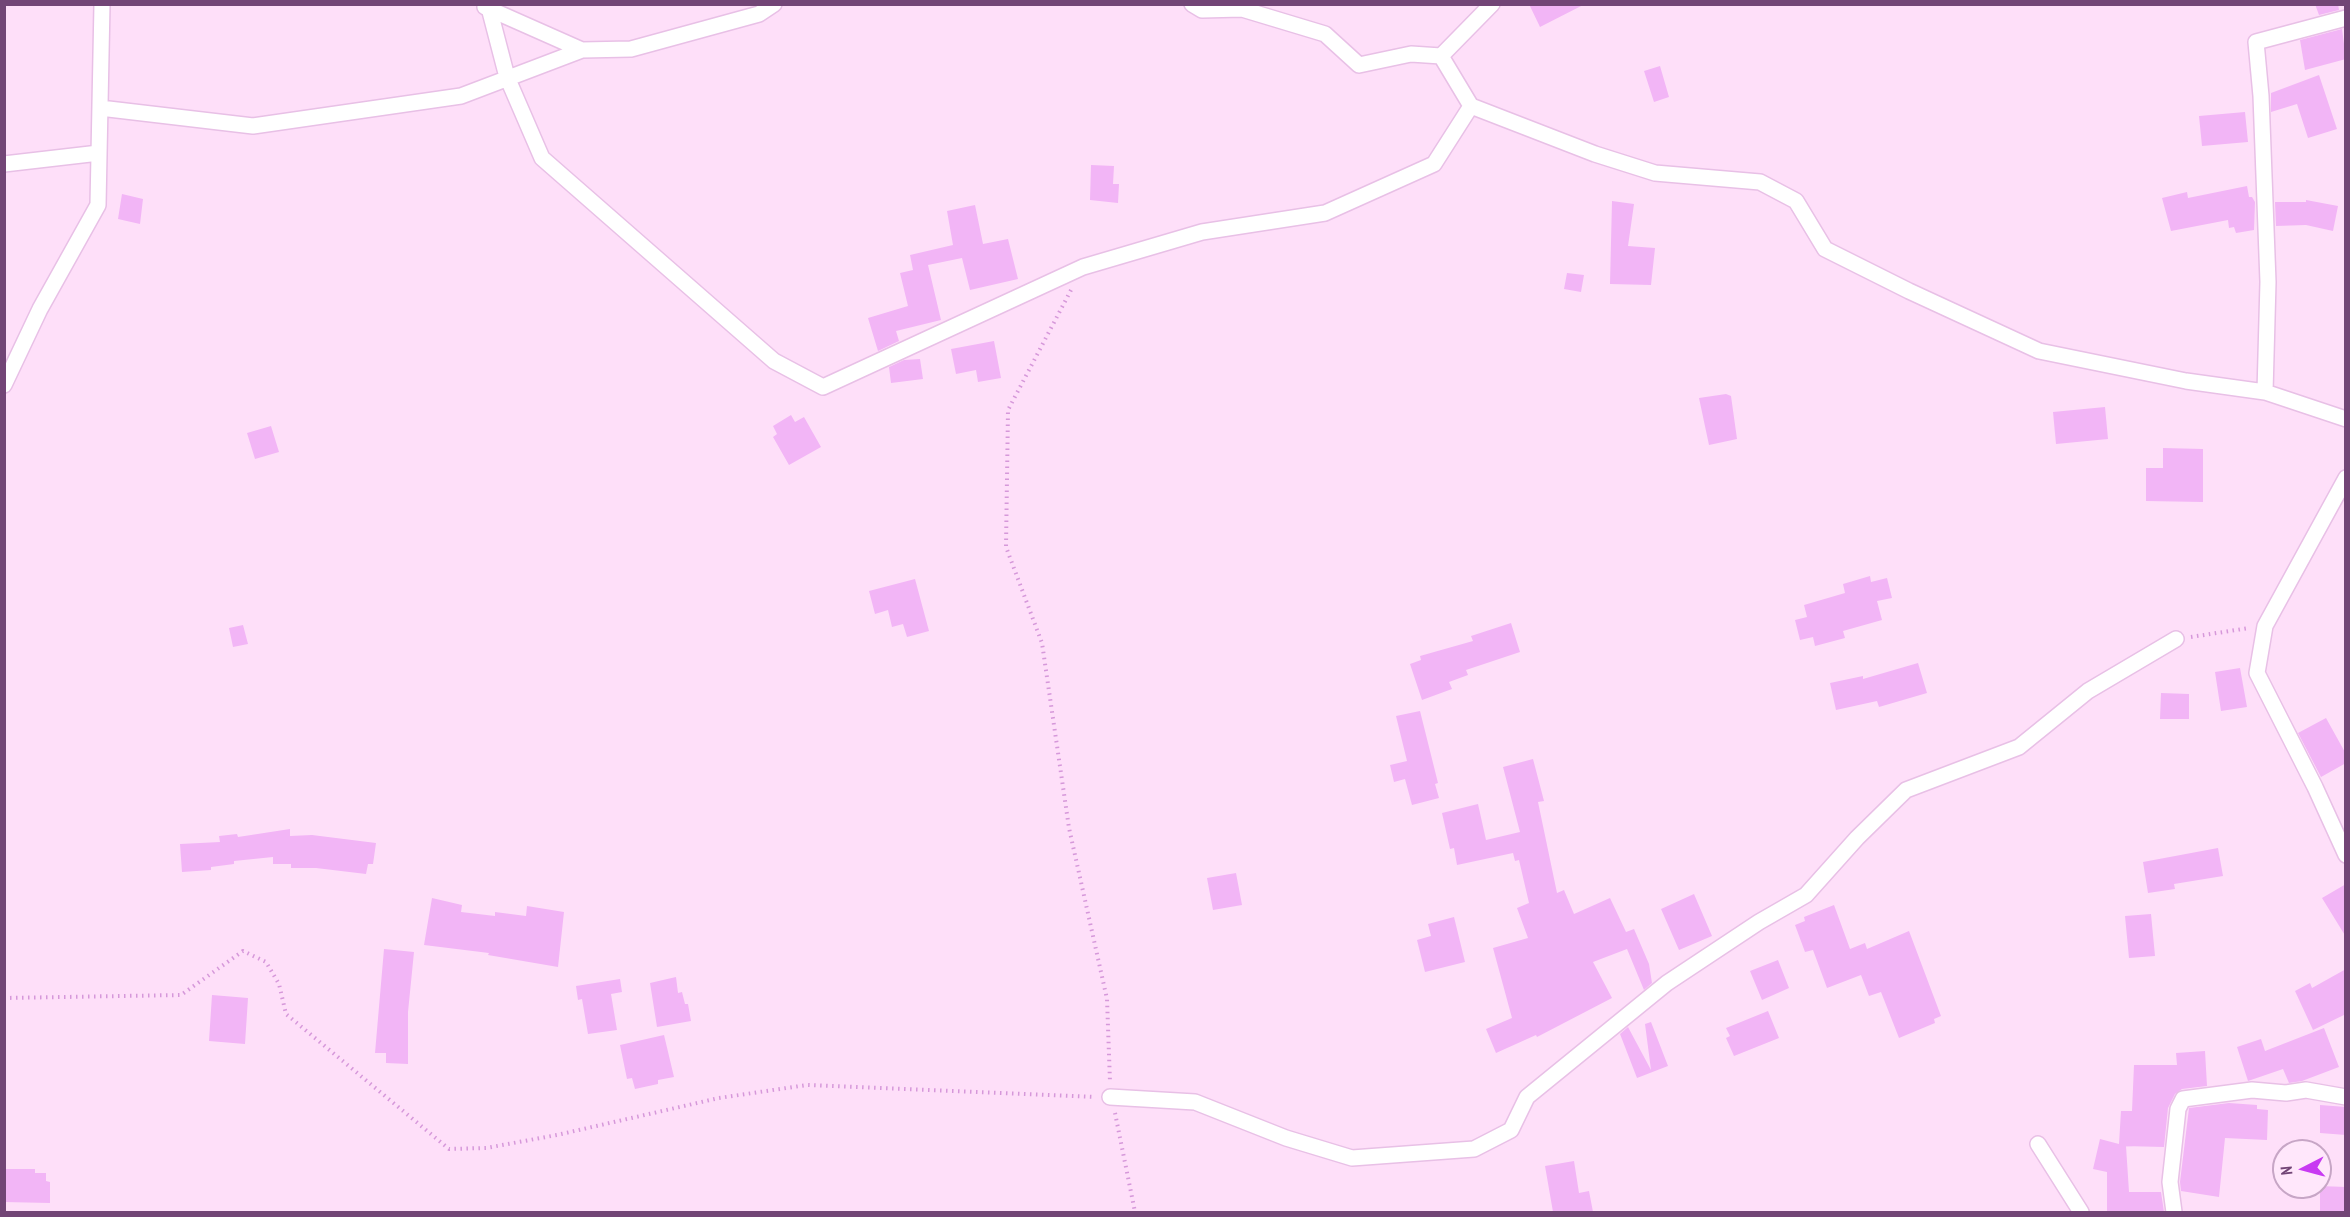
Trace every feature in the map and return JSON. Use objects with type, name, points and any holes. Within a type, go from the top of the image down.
[{"type":"street","points":[[4,385],[40,309],[98,205],[102,4]]},
{"type":"street","points":[[100,108],[253,126],[461,96],[582,50],[631,49],[759,14],[774,4]]},
{"type":"street","points":[[1192,4],[1202,10],[1242,9],[1325,34],[1359,65],[1410,54],[1441,56],[1492,4]]},
{"type":"street","points":[[486,6],[582,50]]},
{"type":"street","points":[[486,6],[507,77],[542,158],[774,361],[823,387],[1083,267],[1202,232],[1325,213],[1434,164],[1471,106]]},
{"type":"street","points":[[2265,392],[2268,282],[2261,96],[2256,42],[2346,18]]},
{"type":"street","points":[[1441,56],[1471,106],[1595,154],[1655,173],[1760,182],[1796,201],[1825,249],[2039,351],[2186,381],[2265,392],[2346,419]]},
{"type":"street","points":[[4,164],[99,153]]},
{"type":"street","points":[[2346,478],[2265,626],[2257,674],[2315,787],[2346,855]]},
{"type":"street","points":[[1110,1097],[1195,1102],[1286,1138],[1352,1158],[1474,1149],[1511,1130],[1527,1097],[1667,983],[1759,922],[1806,895],[1857,838],[1906,790],[2019,747],[2088,691],[2176,639]]},
{"type":"street","points":[[2174,1212],[2170,1182],[2178,1108],[2183,1099],[2252,1090],[2286,1093],[2306,1090],[2346,1097]]},
{"type":"street","points":[[2038,1144],[2081,1212]]},
{"type":"path","points":[[1083,267],[1008,410],[1006,547],[1042,643],[1069,828],[1107,999],[1110,1097],[1135,1212]]},
{"type":"path","points":[[2176,639],[2265,626]]},
{"type":"path","points":[[4,998],[181,995],[243,951],[266,962],[279,984],[286,1014],[449,1149],[498,1146],[719,1098],[807,1085],[1110,1097]]},
{"type":"building","points":[[1529,4],[1585,4],[1540,27]]},
{"type":"building","points":[[2315,4],[2338,4],[2339,10],[2319,15]]},
{"type":"building","points":[[2342,29],[2346,59],[2305,70],[2300,40]]},
{"type":"building","points":[[1660,66],[1669,97],[1654,102],[1644,71]]},
{"type":"building","points":[[2319,75],[2337,129],[2308,138],[2297,104],[2271,112],[2271,93]]},
{"type":"building","points":[[2245,112],[2248,142],[2202,146],[2199,116]]},
{"type":"building","points":[[1091,165],[1114,166],[1113,184],[1119,184],[1118,203],[1090,200]]},
{"type":"building","points":[[2247,186],[2249,197],[2252,197],[2255,202],[2254,230],[2236,233],[2234,227],[2229,228],[2228,220],[2171,231],[2162,198],[2187,192],[2188,198]]},
{"type":"building","points":[[122,194],[143,199],[140,224],[118,219]]},
{"type":"building","points":[[2306,200],[2338,206],[2333,231],[2306,225],[2276,226],[2275,202],[2306,202]]},
{"type":"building","points":[[1612,201],[1634,204],[1628,246],[1655,248],[1651,285],[1610,284]]},
{"type":"building","points":[[975,205],[983,244],[1008,239],[1018,279],[970,290],[962,258],[928,265],[941,320],[896,331],[899,341],[878,351],[868,318],[908,306],[900,273],[913,270],[910,255],[953,245],[947,211]]},
{"type":"building","points":[[1567,273],[1584,275],[1581,292],[1564,289]]},
{"type":"building","points":[[994,341],[1001,378],[978,382],[976,370],[956,374],[951,349]]},
{"type":"building","points":[[920,359],[923,379],[891,383],[889,367],[904,360]]},
{"type":"building","points":[[1726,394],[1731,396],[1737,439],[1709,445],[1699,398]]},
{"type":"building","points":[[2105,407],[2108,439],[2056,444],[2053,412]]},
{"type":"building","points":[[791,415],[795,422],[804,417],[821,447],[789,465],[773,437],[777,434],[773,426]]},
{"type":"building","points":[[271,426],[279,452],[255,459],[247,433]]},
{"type":"building","points":[[2163,448],[2203,449],[2203,502],[2146,501],[2146,468],[2163,468]]},
{"type":"building","points":[[1870,576],[1871,582],[1887,578],[1892,598],[1877,601],[1882,620],[1843,631],[1845,638],[1815,646],[1813,637],[1800,640],[1795,620],[1807,617],[1804,605],[1845,593],[1843,584]]},
{"type":"building","points":[[915,579],[929,631],[907,637],[903,624],[892,627],[888,610],[875,614],[869,591]]},
{"type":"building","points":[[1511,623],[1520,652],[1466,670],[1468,675],[1449,682],[1452,689],[1422,700],[1410,664],[1421,660],[1420,656],[1473,641],[1471,636]]},
{"type":"building","points":[[243,625],[248,644],[233,647],[229,628]]},
{"type":"building","points":[[1918,663],[1927,693],[1879,707],[1877,701],[1836,710],[1830,683],[1863,676],[1863,679]]},
{"type":"building","points":[[2240,668],[2247,707],[2221,711],[2215,672]]},
{"type":"building","points":[[2161,693],[2189,694],[2189,719],[2160,719]]},
{"type":"building","points":[[1420,711],[1438,783],[1435,784],[1439,798],[1412,805],[1405,779],[1394,782],[1390,765],[1407,761],[1396,716]]},
{"type":"building","points":[[2326,718],[2346,754],[2346,763],[2321,777],[2298,733]]},
{"type":"building","points":[[1533,759],[1544,801],[1538,802],[1557,893],[1564,890],[1574,914],[1610,898],[1626,932],[1634,929],[1649,964],[1652,983],[1644,990],[1627,949],[1593,962],[1612,998],[1537,1037],[1536,1035],[1496,1053],[1486,1029],[1512,1018],[1493,948],[1528,938],[1517,908],[1529,903],[1519,860],[1515,861],[1513,853],[1457,865],[1454,848],[1450,849],[1442,813],[1478,804],[1486,840],[1520,832],[1503,767]]},
{"type":"building","points":[[290,829],[290,836],[312,835],[376,843],[373,864],[368,864],[366,874],[316,868],[291,868],[291,864],[273,864],[273,857],[234,861],[234,864],[211,867],[211,870],[182,872],[180,844],[220,842],[219,836],[237,834],[238,837]]},
{"type":"building","points":[[2218,848],[2223,876],[2174,884],[2175,889],[2148,893],[2143,862]]},
{"type":"building","points":[[1236,873],[1242,905],[1213,910],[1207,878]]},
{"type":"building","points":[[2346,884],[2346,937],[2322,898]]},
{"type":"building","points":[[1694,894],[1712,936],[1679,950],[1661,909]]},
{"type":"building","points":[[432,898],[462,905],[461,912],[495,916],[495,912],[526,916],[527,906],[564,912],[558,967],[488,955],[489,953],[424,945]]},
{"type":"building","points":[[1834,905],[1850,949],[1865,943],[1867,949],[1909,931],[1941,1016],[1934,1019],[1935,1023],[1899,1038],[1881,992],[1869,996],[1861,975],[1827,988],[1813,950],[1805,952],[1795,925],[1805,921],[1804,917]]},
{"type":"building","points":[[2151,914],[2155,956],[2129,958],[2125,916]]},
{"type":"building","points":[[1454,917],[1465,962],[1425,972],[1417,940],[1431,936],[1428,924]]},
{"type":"building","points":[[384,949],[414,952],[408,1012],[408,1064],[386,1063],[386,1053],[375,1053]]},
{"type":"building","points":[[1778,960],[1789,988],[1762,1000],[1750,971]]},
{"type":"building","points":[[2346,969],[2346,1014],[2313,1030],[2295,991],[2310,983],[2312,988]]},
{"type":"building","points":[[676,977],[678,993],[682,992],[685,1004],[688,1004],[691,1021],[657,1027],[650,983]]},
{"type":"building","points":[[620,979],[622,992],[611,994],[617,1030],[588,1034],[582,999],[578,1000],[576,986]]},
{"type":"building","points":[[212,995],[248,998],[245,1044],[209,1041]]},
{"type":"building","points":[[1768,1011],[1779,1038],[1734,1056],[1726,1038],[1730,1036],[1726,1028]]},
{"type":"building","points":[[1651,1022],[1668,1066],[1637,1078],[1620,1034],[1628,1027],[1651,1070],[1645,1024]]},
{"type":"building","points":[[2324,1028],[2339,1067],[2302,1081],[2289,1083],[2283,1069],[2248,1081],[2237,1047],[2261,1039],[2265,1051]]},
{"type":"building","points":[[664,1035],[674,1077],[658,1080],[658,1084],[635,1089],[632,1078],[627,1079],[620,1045]]},
{"type":"building","points":[[2205,1051],[2207,1086],[2182,1089],[2175,1094],[2168,1108],[2164,1147],[2126,1146],[2129,1192],[2161,1192],[2164,1212],[2107,1212],[2107,1172],[2093,1169],[2100,1139],[2119,1144],[2121,1111],[2132,1111],[2134,1065],[2177,1065],[2176,1053]]},
{"type":"building","points":[[2229,1103],[2257,1105],[2257,1109],[2268,1110],[2267,1140],[2225,1138],[2219,1197],[2181,1191],[2180,1182],[2189,1108]]},
{"type":"building","points":[[2320,1105],[2346,1107],[2346,1135],[2320,1133]]},
{"type":"building","points":[[1574,1161],[1579,1193],[1589,1191],[1593,1212],[1553,1212],[1545,1166]]},
{"type":"building","points":[[4,1169],[35,1169],[35,1173],[46,1173],[46,1181],[50,1182],[50,1203],[4,1202]]},
{"type":"building","points":[[2332,1186],[2346,1187],[2346,1212],[2320,1212],[2320,1199],[2332,1199]]}]
